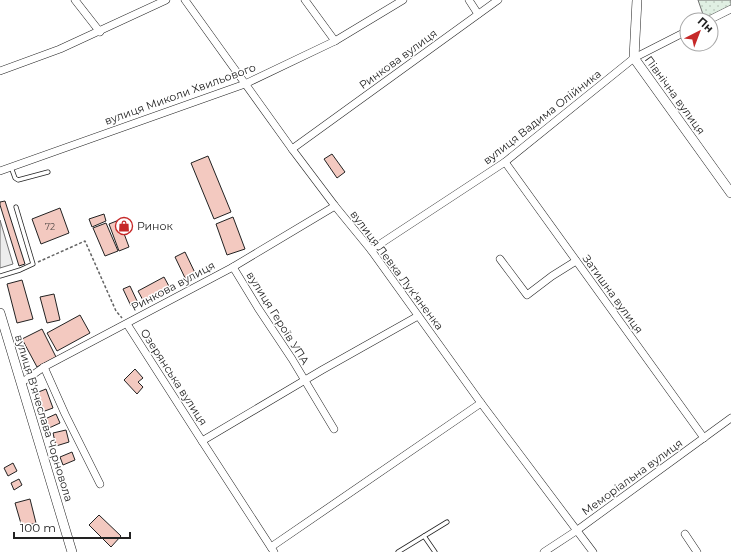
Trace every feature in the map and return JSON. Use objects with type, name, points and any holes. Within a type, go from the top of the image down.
[{"type":"street","points":[[76,0],[100,32]]},
{"type":"street","points":[[0,71],[60,49],[100,32],[166,0]]},
{"type":"street","name":"вулиця Левка Лук'яненка","points":[[185,0],[292,149],[335,206],[371,250],[481,403],[593,552]]},
{"type":"street","points":[[305,0],[335,40]]},
{"type":"street","name":"вулиця Миколи Хвильового","points":[[0,171],[245,84],[335,40],[402,0]]},
{"type":"street","points":[[469,0],[478,14]]},
{"type":"street","name":"Ринкова вулиця","points":[[292,149],[498,0]]},
{"type":"street","name":"Північна вулиця","points":[[637,0],[634,58],[731,193]]},
{"type":"street","points":[[719,15],[731,9]]},
{"type":"street","name":"вулиця Вадима Олійника","points":[[371,250],[505,162],[634,58],[679,35]]},
{"type":"street","name":"Затишна вулиця","points":[[505,162],[704,438]]},
{"type":"street","name":"Ринкова вулиця","points":[[21,383],[44,367],[233,267],[335,206]]},
{"type":"street","points":[[500,259],[527,295],[552,276],[576,261]]},
{"type":"street","name":"вулиця Героїв УПА","points":[[233,267],[292,359],[334,430]]},
{"type":"street","name":"вулиця В'ячеслава Чорновола","points":[[0,314],[72,552]]},
{"type":"street","name":"вулиця Героїв УПА","points":[[304,380],[418,316]]},
{"type":"street","name":"Озерянська вулиця","points":[[127,324],[272,549]]},
{"type":"street","points":[[44,367],[65,414],[100,484]]},
{"type":"street","name":"Озерянська вулиця","points":[[202,441],[304,380]]},
{"type":"street","points":[[272,549],[481,403]]},
{"type":"street","name":"Меморіальна вулиця","points":[[544,552],[576,531],[731,418]]},
{"type":"street","points":[[685,534],[697,552]]},
{"type":"lane","points":[[11,167],[15,178],[18,180],[48,172]]},
{"type":"lane","points":[[0,276],[33,264],[16,208]]},
{"type":"lane","points":[[398,552],[447,522]]},
{"type":"lane","points":[[424,536],[435,552]]},
{"type":"path","points":[[33,264],[85,242],[116,311],[127,324]]},
{"type":"green space","points":[[698,0],[731,0],[731,9],[719,15],[719,12],[702,12]]},
{"type":"shaded area","points":[[0,220],[13,264],[0,268]]},
{"type":"building","points":[[332,154],[345,172],[337,178],[324,159]]},
{"type":"building","points":[[208,156],[231,212],[214,219],[191,163]]},
{"type":"building","points":[[5,201],[25,264],[19,266],[0,205],[0,202]]},
{"type":"building","points":[[60,208],[69,233],[41,244],[32,219]]},
{"type":"building","points":[[104,214],[106,221],[92,227],[89,219]]},
{"type":"building","points":[[233,217],[245,249],[227,255],[216,224]]},
{"type":"building","points":[[119,220],[129,247],[119,251],[109,224]]},
{"type":"building","points":[[106,223],[118,251],[105,256],[93,228]]},
{"type":"building","points":[[185,252],[197,277],[187,282],[175,257]]},
{"type":"building","points":[[164,277],[171,290],[145,304],[138,291]]},
{"type":"building","points":[[22,280],[33,319],[17,323],[7,284]]},
{"type":"building","points":[[130,286],[138,303],[131,306],[123,289]]},
{"type":"building","points":[[54,294],[60,320],[47,323],[40,297]]},
{"type":"building","points":[[80,315],[90,333],[57,351],[47,333]]},
{"type":"building","points":[[42,329],[56,357],[37,367],[22,339]]},
{"type":"building","points":[[135,369],[143,378],[138,382],[143,387],[137,394],[124,380]]},
{"type":"building","points":[[46,389],[53,408],[42,412],[36,393]]},
{"type":"building","points":[[56,414],[60,423],[49,428],[45,419]]},
{"type":"building","points":[[66,430],[69,442],[56,446],[53,433]]},
{"type":"building","points":[[72,452],[75,460],[63,465],[60,457]]},
{"type":"building","points":[[13,463],[17,471],[8,476],[4,468]]},
{"type":"building","points":[[19,479],[22,485],[14,490],[11,483]]},
{"type":"building","points":[[30,499],[36,523],[22,527],[15,503]]},
{"type":"building","points":[[99,515],[121,536],[111,547],[89,525]]},
{"type":"place","name":"Ринок","points":[[124,226]]}]
